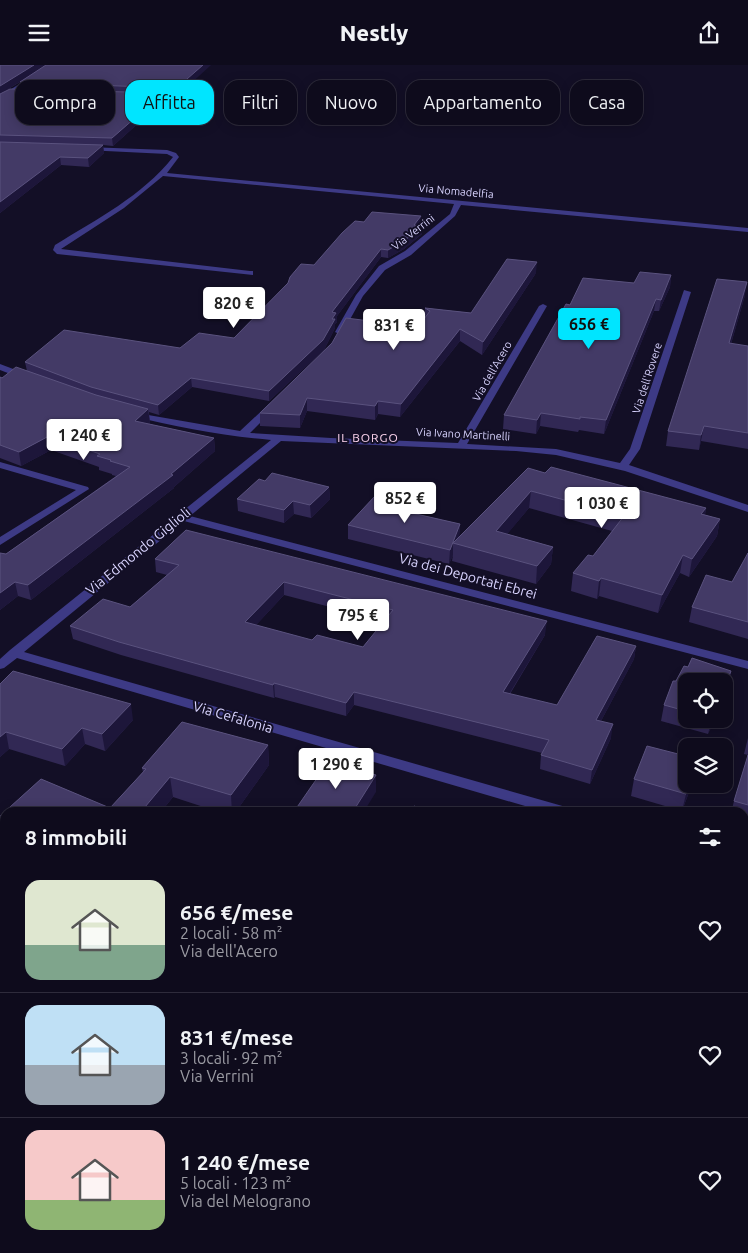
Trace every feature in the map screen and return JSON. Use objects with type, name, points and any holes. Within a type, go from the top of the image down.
[{"type":"street","points":[[0,98],[53,65]]},
{"type":"street","points":[[9,92],[15,93]]},
{"type":"street","points":[[77,148],[145,151],[174,154],[176,157],[162,174],[144,190],[57,249],[60,252],[250,273]]},
{"type":"street","name":"Via Nomadelfia","points":[[162,174],[748,230]]},
{"type":"street","name":"Via Verrini","points":[[333,343],[360,295],[382,268],[408,253],[453,215],[459,201]]},
{"type":"street","name":"Via dell'Rovere","points":[[622,468],[634,451],[687,292]]},
{"type":"street","name":"Via dell'Acero","points":[[461,446],[543,306]]},
{"type":"street","points":[[0,367],[35,380]]},
{"type":"street","points":[[242,435],[282,397]]},
{"type":"street","name":"Via Ivano Martinelli","points":[[121,410],[198,429],[278,439],[461,446],[555,452],[622,468],[748,509]]},
{"type":"street","name":"Via Edmondo Giglioli","points":[[0,665],[278,439]]},
{"type":"street","points":[[0,465],[84,489],[0,542]]},
{"type":"street","name":"Via dei Deportati Ebrei","points":[[180,517],[748,665]]},
{"type":"street","name":"Via Cefalonia","points":[[14,653],[547,807]]},
{"type":"building","points":[[0,65],[34,65],[0,86]]},
{"type":"building","points":[[46,65],[203,65],[186,80],[125,80],[125,86],[115,86],[115,80],[23,80]]},
{"type":"building","points":[[10,89],[15,89],[15,125],[115,125],[115,92],[125,92],[125,125],[127,125],[112,138],[0,135],[0,94]]},
{"type":"building","points":[[0,142],[103,145],[88,158],[60,157],[0,202]]},
{"type":"building","points":[[372,212],[421,216],[414,225],[422,226],[404,241],[388,250],[381,249],[332,312],[336,313],[332,319],[335,319],[323,340],[269,391],[191,378],[158,405],[91,387],[25,362],[64,330],[180,348],[199,333],[234,338],[288,283],[290,277],[301,264],[314,265],[355,221],[364,222]]},
{"type":"building","points":[[507,259],[537,262],[483,342],[460,329],[401,404],[378,401],[375,406],[307,398],[300,415],[260,413],[332,343],[346,318],[418,327],[430,311],[425,308],[471,313]]},
{"type":"building","points":[[640,272],[671,275],[661,300],[656,299],[606,420],[580,417],[580,419],[541,413],[537,420],[504,415],[566,304],[570,305],[583,278],[634,283]]},
{"type":"building","points":[[717,279],[747,282],[729,343],[748,346],[748,433],[704,426],[701,435],[668,431]]},
{"type":"building","points":[[16,367],[96,395],[148,409],[135,421],[214,438],[171,474],[173,475],[28,585],[15,582],[0,593],[0,553],[6,554],[130,467],[110,461],[97,456],[100,454],[49,436],[19,452],[0,445],[0,377],[2,378]]},
{"type":"building","points":[[551,467],[706,508],[701,514],[720,519],[692,559],[683,555],[662,595],[601,578],[599,581],[573,573],[588,555],[593,556],[624,516],[531,491],[496,531],[553,547],[537,566],[453,543],[528,468],[545,473]]},
{"type":"building","points":[[272,473],[329,487],[310,505],[293,501],[284,510],[237,499],[259,479],[265,481]]},
{"type":"building","points":[[375,496],[400,502],[394,509],[460,524],[450,550],[348,525]]},
{"type":"building","points":[[186,530],[547,621],[503,692],[557,705],[597,636],[636,646],[596,720],[613,724],[592,770],[541,755],[549,740],[354,692],[346,703],[274,683],[273,685],[119,642],[70,626],[103,599],[130,607],[179,565],[155,559]],"holes":[[[284,582],[393,610],[363,647],[317,635],[312,640],[245,622]]]},
{"type":"building","points":[[748,553],[748,622],[692,607],[706,575],[732,582]]},
{"type":"building","points":[[692,658],[731,671],[730,673],[680,673],[684,666],[688,667]]},
{"type":"building","points":[[13,671],[131,704],[102,734],[82,728],[62,749],[6,732],[0,737],[0,684]]},
{"type":"building","points":[[678,677],[678,709],[664,705],[673,681],[676,681]]},
{"type":"building","points":[[182,722],[268,745],[231,795],[170,777],[145,807],[111,807],[146,769],[142,768]]},
{"type":"building","points":[[647,746],[678,754],[678,792],[634,779]]},
{"type":"building","points":[[748,755],[748,805],[734,801]]},
{"type":"building","points":[[329,761],[376,775],[356,807],[297,807]]},
{"type":"building","points":[[41,779],[108,807],[10,807]]},
{"type":"district","name":"IL BORGO","points":[[368,437]]}]
